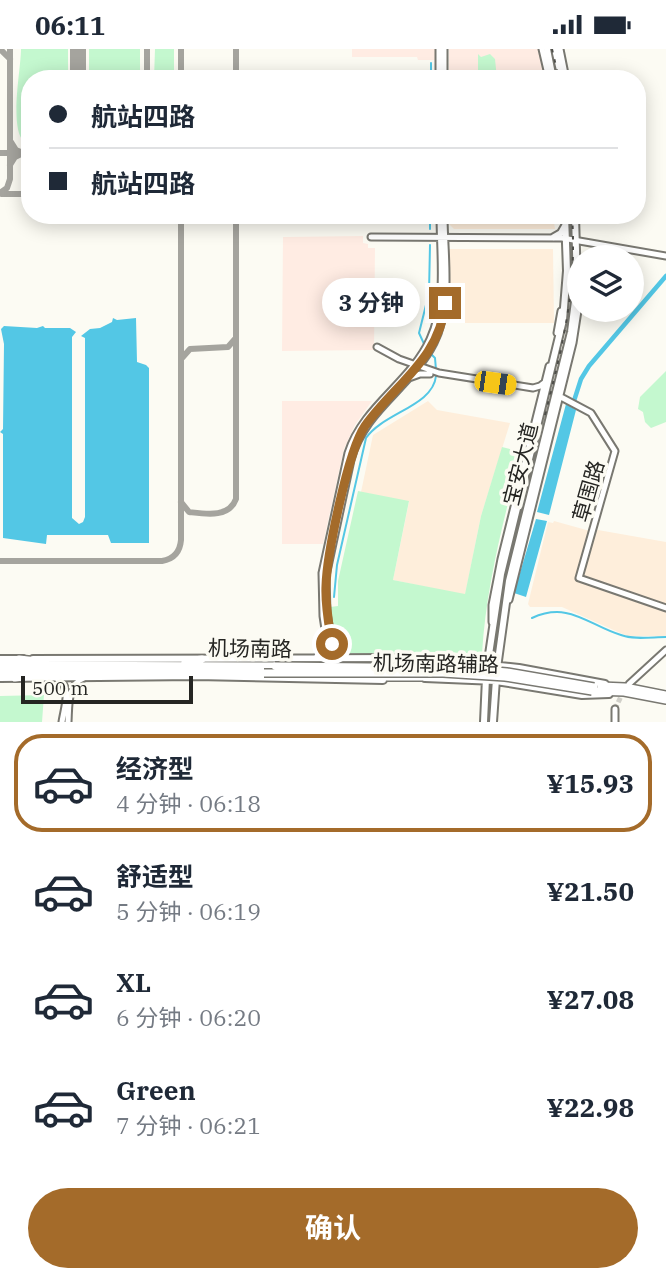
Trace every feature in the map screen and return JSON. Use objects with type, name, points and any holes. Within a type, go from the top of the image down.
[{"type":"highway","points":[[19,659],[69,669]]},
{"type":"highway","points":[[156,664],[202,659]]},
{"type":"highway","points":[[275,669],[437,660]]},
{"type":"highway","name":"机场南路","points":[[0,672],[156,664],[264,669]]},
{"type":"highway","name":"机场南路","points":[[0,665],[69,669],[275,669],[453,673],[666,695]]},
{"type":"highway","points":[[15,678],[69,669]]},
{"type":"highway","points":[[275,669],[379,677],[428,677]]},
{"type":"highway","name":"机场南路","points":[[616,688],[666,700]]},
{"type":"main road","points":[[544,49],[549,70]]},
{"type":"main road","points":[[557,49],[562,70]]},
{"type":"main road","points":[[565,224],[554,239],[567,252]]},
{"type":"main road","name":"宝安大道","points":[[565,224],[567,252]]},
{"type":"main road","name":"宝安大道","points":[[576,224],[577,245]]},
{"type":"main road","name":"宝安大道","points":[[483,722],[492,624],[518,503],[561,333],[567,291]]},
{"type":"main road","name":"宝安大道","points":[[493,722],[502,623],[513,562],[572,322]]},
{"type":"main road","points":[[540,456],[551,430]]},
{"type":"main road","points":[[518,489],[518,503]]},
{"type":"main road","points":[[329,639],[338,653],[354,658]]},
{"type":"main road","points":[[307,659],[323,655],[329,639]]},
{"type":"main road","points":[[470,662],[482,659],[490,641]]},
{"type":"main road","points":[[494,701],[504,686],[519,684],[517,675],[522,668],[505,661],[500,641]]},
{"type":"main road","name":"机场南路辅路","points":[[0,659],[354,658],[461,661],[522,668],[616,688]]},
{"type":"main road","points":[[293,659],[310,664],[312,672],[304,678]]},
{"type":"main road","points":[[461,661],[468,669],[464,678],[480,683],[485,697]]},
{"type":"main road","name":"机场南路辅路","points":[[0,678],[396,680],[428,677],[496,681],[582,695],[601,695],[616,688]]},
{"type":"street","points":[[441,49],[442,70]]},
{"type":"street","points":[[335,679],[326,600],[327,568],[353,453],[366,425],[415,367],[432,342],[444,307],[442,224]]},
{"type":"street","points":[[429,239],[442,224]]},
{"type":"street","points":[[442,224],[455,239]]},
{"type":"street","points":[[371,238],[566,239],[666,258]]},
{"type":"street","points":[[429,239],[442,250]]},
{"type":"street","points":[[442,250],[455,239]]},
{"type":"street","points":[[492,624],[494,591],[561,315],[567,252]]},
{"type":"street","points":[[502,623],[551,430],[562,397],[576,322]]},
{"type":"street","points":[[402,361],[424,355]]},
{"type":"street","points":[[424,355],[425,366],[431,373]]},
{"type":"street","points":[[402,361],[431,373],[466,379],[533,388],[545,381]]},
{"type":"street","points":[[402,361],[405,369],[403,379]]},
{"type":"street","points":[[403,379],[420,373],[431,373]]},
{"type":"street","points":[[533,388],[541,397]]},
{"type":"street","name":"草围路","points":[[562,397],[595,418],[615,451],[579,578],[666,608]]},
{"type":"street","points":[[629,684],[666,650]]},
{"type":"street","points":[[50,677],[63,681],[69,691]]},
{"type":"street","points":[[65,722],[69,691],[77,680],[90,677]]},
{"type":"street","points":[[615,709],[615,722]]},
{"type":"shaded area","points":[[352,49],[435,49],[435,60],[418,60],[417,57],[352,57]]},
{"type":"shaded area","points":[[449,49],[538,49],[544,70],[449,70]]},
{"type":"shaded area","points":[[449,224],[554,224],[555,229],[454,229]]},
{"type":"shaded area","points":[[363,236],[363,243],[368,244],[368,248],[375,248],[374,350],[282,351],[283,237]]},
{"type":"shaded area","points":[[448,249],[553,249],[554,323],[448,323]]},
{"type":"shaded area","points":[[282,401],[372,401],[355,425],[344,449],[323,544],[282,544]]},
{"type":"shaded area","points":[[428,401],[437,410],[510,423],[481,516],[465,595],[393,580],[409,502],[361,492],[373,435]]},
{"type":"shaded area","points":[[554,521],[590,531],[598,530],[666,542],[666,636],[627,636],[562,607],[530,607],[528,604],[548,522]]},
{"type":"green space","points":[[21,49],[68,49],[68,70],[21,70],[21,137],[17,124]]},
{"type":"green space","points":[[89,49],[140,49],[140,70],[89,70]]},
{"type":"green space","points":[[155,49],[174,49],[174,70],[154,70]]},
{"type":"green space","points":[[478,54],[481,57],[490,54],[495,59],[496,70],[478,70]]},
{"type":"green space","points":[[666,371],[666,422],[651,428],[645,422],[643,412],[638,409],[640,397]]},
{"type":"green space","points":[[502,447],[521,452],[492,577],[482,654],[477,658],[345,653],[337,647],[330,607],[338,606],[338,581],[358,491],[409,501],[393,580],[465,594],[481,516]]},
{"type":"green space","points":[[44,695],[42,722],[0,722],[0,696]]},
{"type":"water","points":[[113,318],[136,318],[137,362],[149,368],[149,543],[111,543],[108,535],[47,535],[46,544],[3,538],[3,434],[0,432],[3,429],[4,344],[1,329],[4,326],[43,326],[70,328],[76,332],[72,337],[72,518],[79,524],[85,517],[85,338],[81,336],[90,329],[112,322]]},
{"type":"water","points":[[566,404],[576,410],[549,515],[537,512]]},
{"type":"water","points":[[536,519],[547,521],[526,597],[514,593]]},
{"type":"waterway","points":[[431,63],[431,70]]},
{"type":"waterway","points":[[430,224],[430,229]]},
{"type":"waterway","points":[[425,346],[419,333],[429,293],[430,245]]},
{"type":"waterway","points":[[573,404],[581,379],[589,366],[666,276]]},
{"type":"waterway","points":[[430,353],[435,358],[436,370]]},
{"type":"waterway","points":[[334,597],[337,565],[366,438],[374,429],[426,395],[436,376]]},
{"type":"waterway","points":[[532,618],[545,613],[568,613],[626,637],[666,637]]},
{"type":"taxiway","points":[[0,49],[10,59]]},
{"type":"taxiway","points":[[0,193],[7,188],[10,179],[10,49]]},
{"type":"taxiway","points":[[147,49],[147,70]]},
{"type":"taxiway","points":[[181,49],[181,70]]},
{"type":"taxiway","points":[[236,49],[236,70]]},
{"type":"taxiway","points":[[11,142],[21,152]]},
{"type":"taxiway","points":[[0,153],[21,153]]},
{"type":"taxiway","points":[[10,165],[15,157],[21,154]]},
{"type":"taxiway","points":[[2,194],[21,194]]},
{"type":"taxiway","points":[[0,561],[162,561],[170,559],[178,551],[181,540],[181,224]]},
{"type":"taxiway","points":[[181,502],[189,512],[209,514],[223,512],[233,505],[236,499],[236,224]]},
{"type":"taxiway","points":[[182,358],[190,349],[228,347],[235,339]]},
{"type":"runway","points":[[78,49],[78,70]]},
{"type":"tunnel","points":[[615,709],[624,690]]},
{"type":"railway","points":[[552,49],[557,70]]},
{"type":"railway","points":[[545,415],[567,317],[572,268],[572,224]]},
{"type":"route","points":[[332,644],[326,600],[327,568],[355,446],[371,418],[426,357],[440,329],[445,303]]}]
